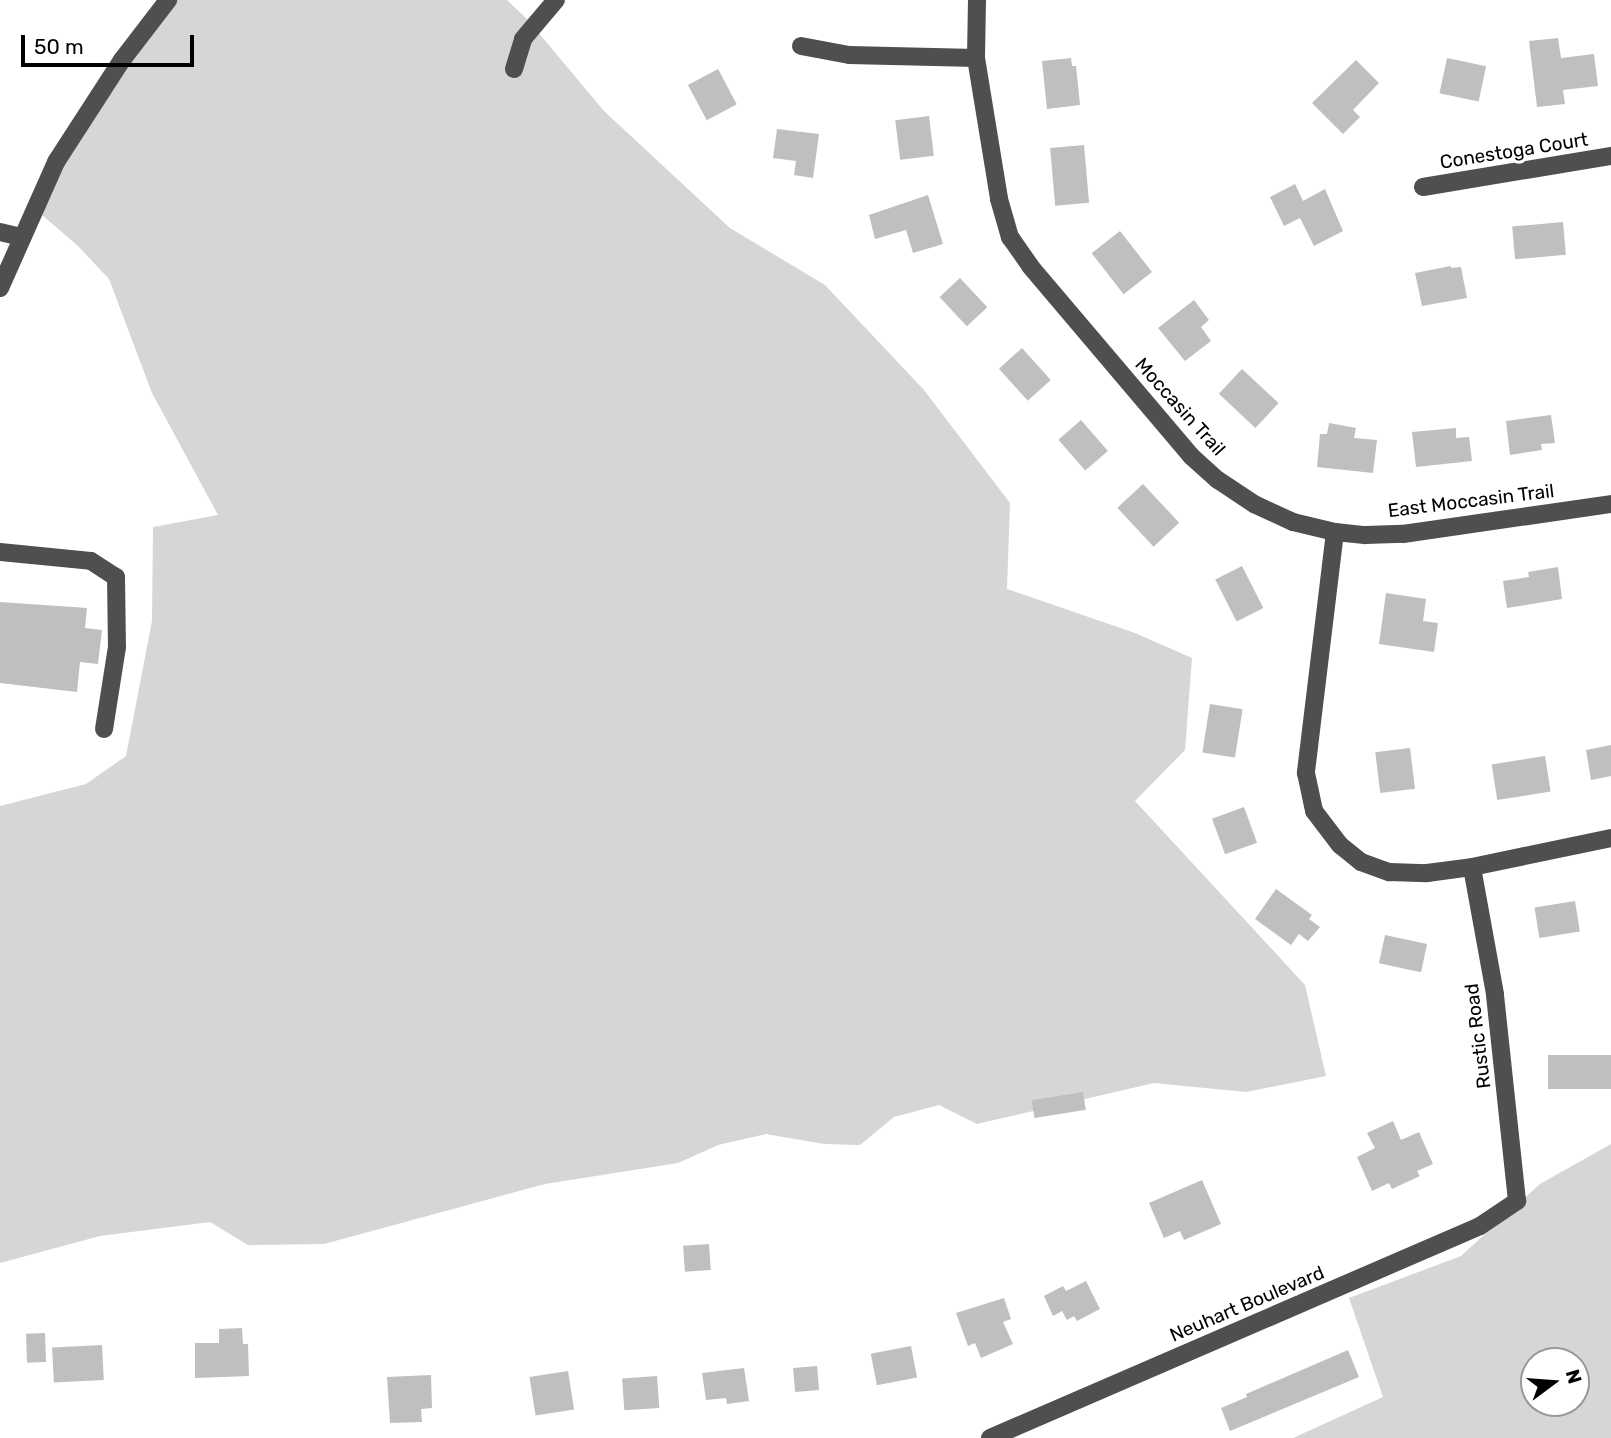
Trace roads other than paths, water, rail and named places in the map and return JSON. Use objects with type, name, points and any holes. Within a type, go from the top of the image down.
[{"type":"street","points":[[0,288],[56,162],[122,60],[168,0]]},
{"type":"street","points":[[514,69],[523,39],[556,0]]},
{"type":"street","name":"Moccasin Trail","points":[[977,0],[976,58],[999,199],[1010,237],[1030,266],[1191,456],[1218,481],[1254,504],[1293,522],[1335,532]]},
{"type":"street","points":[[801,46],[849,55],[976,58]]},
{"type":"street","name":"Conestoga Court","points":[[1423,187],[1611,156]]},
{"type":"street","points":[[0,232],[22,237]]},
{"type":"street","name":"East Moccasin Trail","points":[[1335,532],[1403,534],[1611,504]]},
{"type":"street","points":[[1335,532],[1306,774],[1314,811],[1340,845],[1362,862],[1389,872],[1427,873],[1472,867],[1611,838]]},
{"type":"street","points":[[0,552],[91,561],[116,577],[117,647],[104,729]]},
{"type":"street","name":"Rustic Road","points":[[1472,867],[1495,994],[1517,1201]]},
{"type":"street","name":"Neuhart Boulevard","points":[[990,1438],[1480,1226],[1517,1201]]}]
